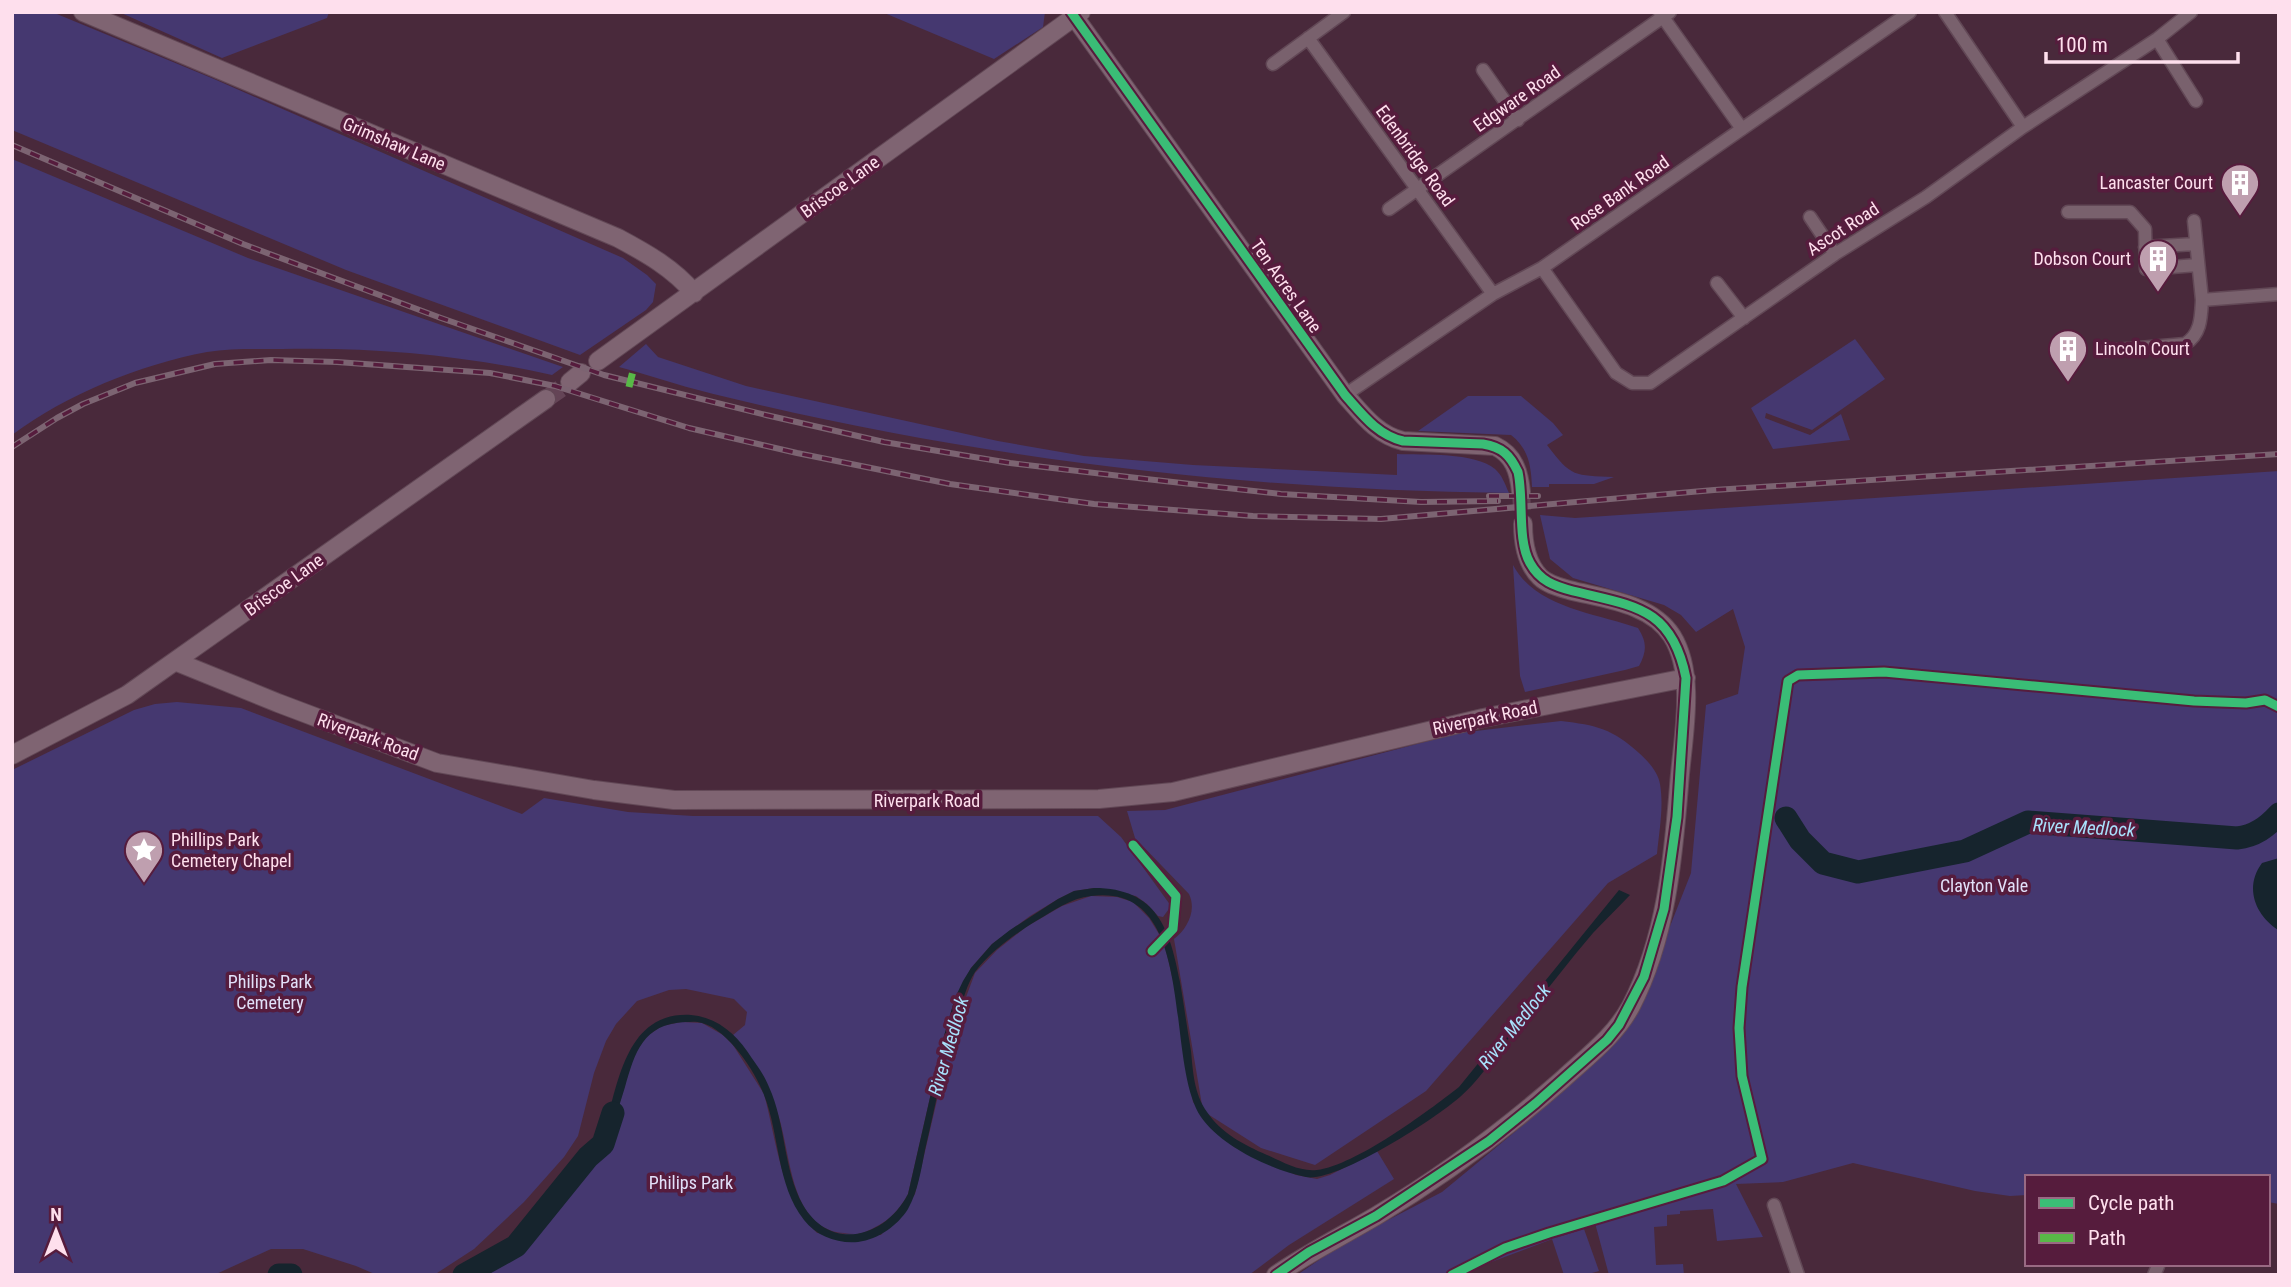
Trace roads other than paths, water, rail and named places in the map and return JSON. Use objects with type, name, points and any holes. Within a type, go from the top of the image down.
[{"type":"street","name":"Grimshaw Lane","points":[[83,12],[618,238],[656,259],[694,293]]},
{"type":"street","points":[[1273,64],[1344,12]]},
{"type":"street","name":"Rose Bank Road","points":[[1345,395],[1493,294],[1542,268],[1910,12]]},
{"type":"street","points":[[1945,12],[2023,127]]},
{"type":"street","name":"Ascot Road","points":[[1542,268],[1616,373],[1632,383],[1650,383],[1835,254],[1926,197],[2023,127],[2157,39],[2191,12]]},
{"type":"street","name":"Briscoe Lane","points":[[598,360],[694,293],[1075,14]]},
{"type":"street","name":"Ten Acres Lane","points":[[1075,14],[1345,395],[1368,421],[1391,438],[1426,443],[1483,444],[1503,450],[1518,472],[1521,492]]},
{"type":"street","points":[[1664,14],[1742,129]]},
{"type":"street","name":"Edgware Road","points":[[1390,209],[1664,14]]},
{"type":"street","name":"Edenbridge Road","points":[[1308,38],[1493,294]]},
{"type":"street","points":[[2157,39],[2196,101]]},
{"type":"street","points":[[1483,70],[1518,120]]},
{"type":"street","points":[[2068,212],[2130,212],[2145,229],[2146,269],[2197,265]]},
{"type":"street","points":[[1810,217],[1835,254]]},
{"type":"street","points":[[2105,351],[2185,344],[2194,339],[2201,323],[2202,300],[2194,221]]},
{"type":"street","points":[[2146,247],[2195,244]]},
{"type":"street","points":[[1717,283],[1744,318]]},
{"type":"street","points":[[2202,300],[2279,294]]},
{"type":"street","name":"Briscoe Lane","points":[[12,755],[127,695],[177,662],[546,399]]},
{"type":"street","points":[[1276,1275],[1309,1252],[1376,1216],[1489,1141],[1536,1103],[1597,1049],[1619,1025],[1644,977],[1664,909],[1677,817],[1686,678],[1683,661],[1673,638],[1658,620],[1629,605],[1558,587],[1542,580],[1527,558],[1523,524]]},
{"type":"street","name":"Riverpark Road","points":[[177,662],[437,763],[594,790],[674,800],[980,801],[1110,799],[1162,794],[1483,718],[1686,678]]},
{"type":"street","points":[[1774,1205],[1798,1275]]},
{"type":"water","points":[[2279,858],[2278,930],[2263,917],[2253,891],[2254,881],[2262,863]]},
{"type":"water","points":[[1094,888],[1133,895],[1157,915],[1165,929],[1180,982],[1197,1090],[1213,1119],[1226,1132],[1250,1147],[1291,1166],[1310,1170],[1333,1166],[1371,1148],[1459,1087],[1619,890],[1630,895],[1584,944],[1468,1090],[1430,1120],[1385,1148],[1320,1176],[1292,1174],[1263,1163],[1221,1138],[1201,1117],[1190,1091],[1173,980],[1164,945],[1149,917],[1125,899],[1091,896],[1069,902],[1028,926],[995,951],[975,972],[949,1046],[914,1195],[904,1215],[880,1235],[858,1242],[843,1242],[821,1235],[809,1226],[788,1191],[769,1110],[760,1085],[731,1043],[712,1027],[702,1023],[671,1024],[659,1028],[643,1042],[633,1062],[607,1146],[601,1140],[626,1058],[637,1040],[650,1026],[668,1017],[700,1016],[723,1027],[736,1038],[765,1078],[775,1101],[796,1191],[815,1220],[828,1230],[843,1234],[858,1234],[872,1229],[886,1221],[908,1194],[944,1036],[955,998],[971,968],[992,944],[1010,930],[1074,891]]},
{"type":"waterway","name":"River Medlock","points":[[1786,818],[1800,840],[1823,863],[1858,872],[1965,851],[2028,822],[2237,838],[2260,830],[2279,814]]},
{"type":"waterway","name":"River Medlock","points":[[464,1275],[516,1246],[588,1157],[603,1144],[613,1113]]},
{"type":"waterway","name":"River Medlock","points":[[279,1275],[291,1275]]},
{"type":"tunnel","points":[[546,399],[570,382]]},
{"type":"tunnel","points":[[1521,492],[1523,524]]},
{"type":"railway","points":[[12,145],[243,244],[441,318],[604,375],[766,415],[884,442],[1010,463],[1146,479],[1281,494],[1421,502],[1498,501]]},
{"type":"railway","points":[[12,447],[83,404],[135,383],[215,364],[271,360],[490,373],[555,386],[689,428],[950,484],[1094,504],[1253,516],[1381,519],[1714,490],[2279,454]]},
{"type":"railway","points":[[1489,496],[1538,496]]},
{"type":"place","name":"Lancaster Court","points":[[2240,217]]},
{"type":"place","name":"Dobson Court","points":[[2158,293]]},
{"type":"place","name":"Lincoln Court","points":[[2068,383]]},
{"type":"place","name":"Phillips Park Cemetery Chapel","points":[[144,884]]},
{"type":"park label","name":"Clayton Vale","points":[[1984,886]]},
{"type":"park label","name":"Philips Park Cemetery","points":[[270,992]]},
{"type":"park label","name":"Philips Park","points":[[691,1183]]}]
